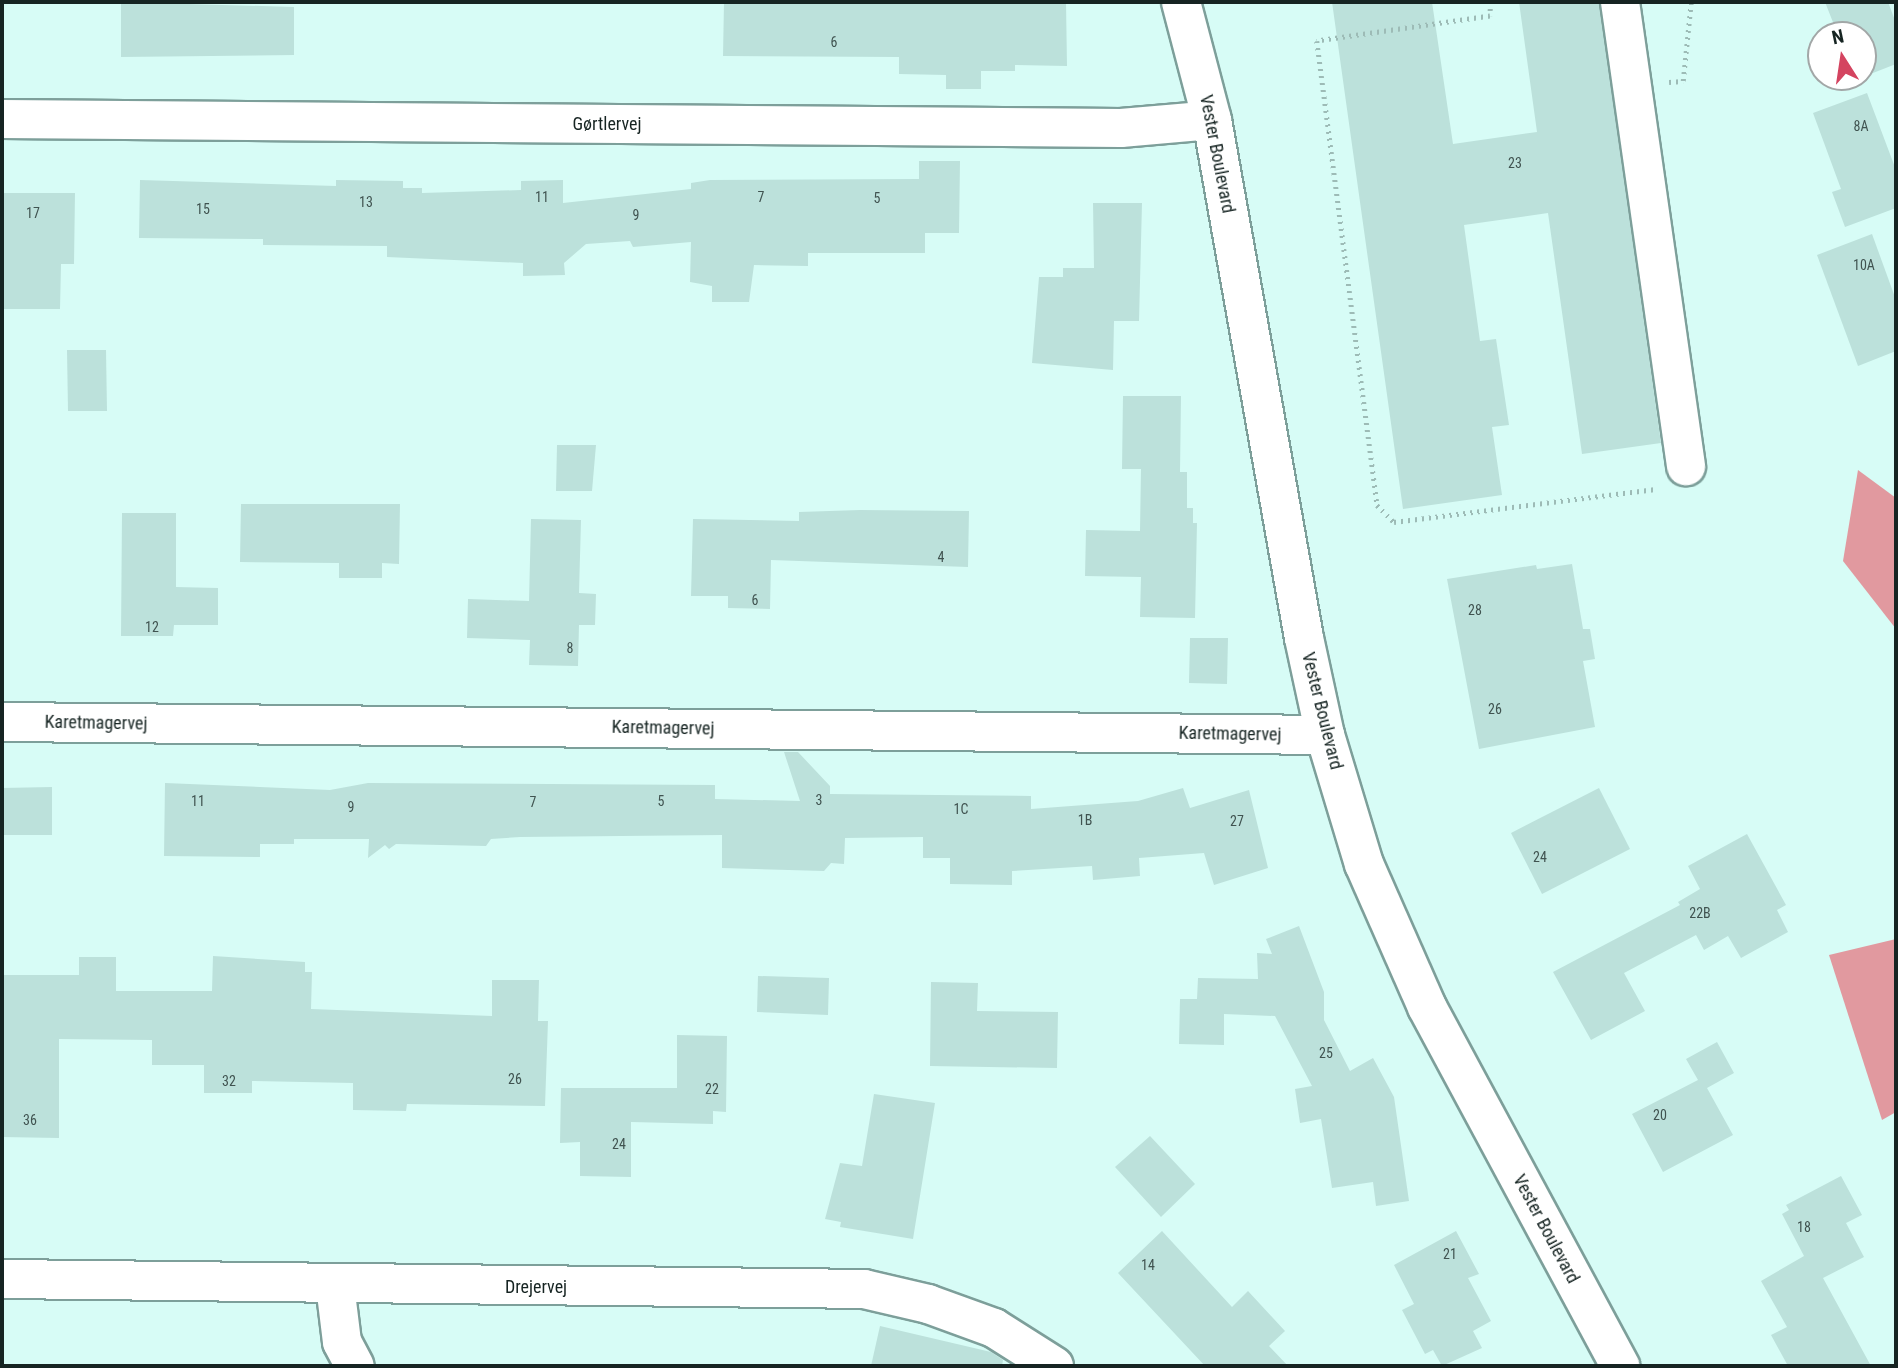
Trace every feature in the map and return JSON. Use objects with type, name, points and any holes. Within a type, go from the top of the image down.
[{"type":"street","name":"Vester Boulevard","points":[[1181,2],[1212,120],[1325,735],[1364,864],[1427,1007],[1620,1366]]},
{"type":"street","points":[[1620,2],[1686,466]]},
{"type":"street","name":"Gørtlervej","points":[[2,119],[1121,128],[1212,120]]},
{"type":"street","name":"Karetmagervej","points":[[2,722],[1325,735]]},
{"type":"street","name":"Drejervej","points":[[2,1279],[335,1285],[864,1289],[928,1304],[994,1328],[1054,1366]]},
{"type":"street","points":[[335,1285],[342,1342],[355,1366]]},
{"type":"path","points":[[1492,2],[1489,16],[1317,41],[1377,505],[1394,522],[1656,489],[1686,466]]},
{"type":"path","points":[[1632,82],[1683,82],[1691,2]]},
{"type":"shaded area","points":[[1858,470],[1896,498],[1896,629],[1843,561]]},
{"type":"shaded area","points":[[1896,939],[1896,1112],[1882,1120],[1829,955]]},
{"type":"building","points":[[121,2],[294,7],[294,55],[121,57]]},
{"type":"building","points":[[724,2],[1066,2],[1067,66],[1015,65],[1015,71],[981,71],[981,89],[946,89],[946,75],[899,74],[899,57],[723,56]]},
{"type":"building","points":[[1332,2],[1432,2],[1453,144],[1537,132],[1519,2],[1599,2],[1661,443],[1582,454],[1548,213],[1464,225],[1480,341],[1496,339],[1509,425],[1492,427],[1502,495],[1403,509]]},
{"type":"building","points":[[1825,2],[1888,2],[1896,23],[1896,64],[1877,71],[1877,21],[1832,21]]},
{"type":"building","points":[[1867,93],[1896,170],[1896,208],[1845,227],[1832,192],[1841,189],[1813,113]]},
{"type":"building","points":[[919,161],[960,161],[959,233],[925,233],[925,253],[808,253],[808,266],[754,265],[749,302],[712,302],[712,286],[690,282],[691,242],[633,247],[630,241],[586,244],[564,263],[565,275],[523,276],[523,263],[387,257],[387,246],[263,245],[263,239],[139,238],[140,180],[336,186],[336,180],[403,181],[403,188],[422,188],[422,193],[521,190],[521,181],[563,180],[563,203],[691,189],[691,183],[710,180],[919,179]]},
{"type":"building","points":[[2,193],[75,193],[74,264],[61,264],[60,309],[2,309]]},
{"type":"building","points":[[1093,203],[1142,203],[1139,321],[1114,321],[1113,370],[1032,363],[1039,277],[1063,277],[1063,268],[1094,268]]},
{"type":"building","points":[[1872,234],[1896,300],[1896,351],[1858,366],[1817,255]]},
{"type":"building","points":[[67,350],[106,350],[107,411],[68,411]]},
{"type":"building","points":[[1123,396],[1181,396],[1180,472],[1187,472],[1187,508],[1193,508],[1193,523],[1197,523],[1195,618],[1140,617],[1141,577],[1085,576],[1086,530],[1140,531],[1141,469],[1122,469]]},
{"type":"building","points":[[557,445],[596,445],[592,491],[556,491]]},
{"type":"building","points":[[241,504],[400,504],[399,564],[382,563],[382,578],[339,578],[339,563],[240,562]]},
{"type":"building","points":[[969,511],[968,567],[771,560],[770,609],[728,608],[728,596],[691,596],[693,519],[799,521],[799,512]]},
{"type":"building","points":[[122,513],[176,513],[176,587],[218,588],[218,625],[174,625],[173,636],[121,636]]},
{"type":"building","points":[[531,519],[581,520],[579,593],[596,594],[595,625],[579,625],[578,666],[529,665],[530,640],[467,638],[468,599],[529,601]]},
{"type":"building","points":[[1572,564],[1583,629],[1590,629],[1595,659],[1583,661],[1595,727],[1479,749],[1447,579],[1536,565],[1537,569]]},
{"type":"building","points":[[1190,638],[1228,638],[1227,684],[1189,683]]},
{"type":"building","points":[[784,752],[798,752],[830,786],[830,794],[1031,796],[1031,809],[1138,801],[1183,788],[1190,808],[1249,790],[1268,868],[1214,885],[1204,853],[1139,858],[1140,876],[1093,880],[1092,866],[1012,871],[1012,885],[950,884],[950,858],[923,858],[923,837],[845,838],[844,864],[831,863],[824,871],[722,868],[722,835],[520,837],[491,839],[486,846],[396,844],[389,849],[385,845],[368,858],[369,839],[294,839],[294,844],[260,844],[260,857],[164,856],[165,783],[330,790],[368,783],[715,785],[715,799],[800,801]]},
{"type":"building","points":[[52,787],[52,835],[2,835],[2,788]]},
{"type":"building","points":[[1599,788],[1630,849],[1542,894],[1511,833]]},
{"type":"building","points":[[1747,834],[1786,905],[1777,910],[1788,932],[1741,958],[1728,936],[1704,950],[1696,935],[1624,973],[1645,1011],[1591,1040],[1553,972],[1680,905],[1678,902],[1700,889],[1688,866]]},
{"type":"building","points":[[1299,926],[1324,992],[1324,1020],[1350,1071],[1373,1058],[1394,1097],[1409,1201],[1376,1206],[1373,1182],[1332,1188],[1321,1119],[1300,1123],[1295,1089],[1312,1086],[1275,1016],[1224,1014],[1224,1045],[1179,1044],[1180,999],[1197,999],[1198,978],[1258,979],[1257,953],[1272,954],[1266,939]]},
{"type":"building","points":[[213,956],[305,962],[305,972],[312,972],[311,1009],[492,1016],[492,980],[539,980],[538,1021],[548,1021],[545,1106],[407,1104],[406,1111],[353,1110],[353,1083],[252,1081],[252,1093],[204,1093],[204,1065],[152,1065],[152,1040],[59,1039],[59,1138],[2,1137],[2,975],[79,975],[79,957],[116,957],[116,991],[212,991]]},
{"type":"building","points":[[758,976],[829,978],[828,1015],[757,1012]]},
{"type":"building","points":[[931,982],[978,983],[977,1011],[1058,1012],[1057,1068],[930,1066]]},
{"type":"building","points":[[677,1035],[727,1036],[726,1112],[713,1111],[713,1124],[631,1122],[631,1177],[580,1176],[580,1142],[560,1143],[561,1088],[677,1088]]},
{"type":"building","points":[[1717,1042],[1734,1073],[1707,1088],[1733,1135],[1663,1172],[1632,1114],[1698,1080],[1686,1059]]},
{"type":"building","points":[[874,1094],[935,1103],[913,1239],[840,1227],[841,1222],[825,1219],[840,1163],[862,1166]]},
{"type":"building","points":[[1150,1136],[1195,1184],[1161,1217],[1115,1167]]},
{"type":"building","points":[[1841,1176],[1862,1215],[1846,1223],[1864,1257],[1823,1278],[1871,1366],[1788,1366],[1771,1335],[1787,1327],[1761,1281],[1804,1256],[1782,1214],[1789,1210],[1786,1205]]},
{"type":"building","points":[[1162,1231],[1232,1307],[1248,1291],[1285,1331],[1269,1346],[1288,1366],[1205,1366],[1118,1273]]},
{"type":"building","points":[[1456,1231],[1479,1274],[1468,1278],[1491,1321],[1473,1331],[1482,1348],[1442,1366],[1433,1350],[1425,1354],[1402,1310],[1414,1304],[1394,1265]]},
{"type":"building","points":[[880,1326],[991,1352],[1003,1360],[1002,1366],[871,1366]]}]
